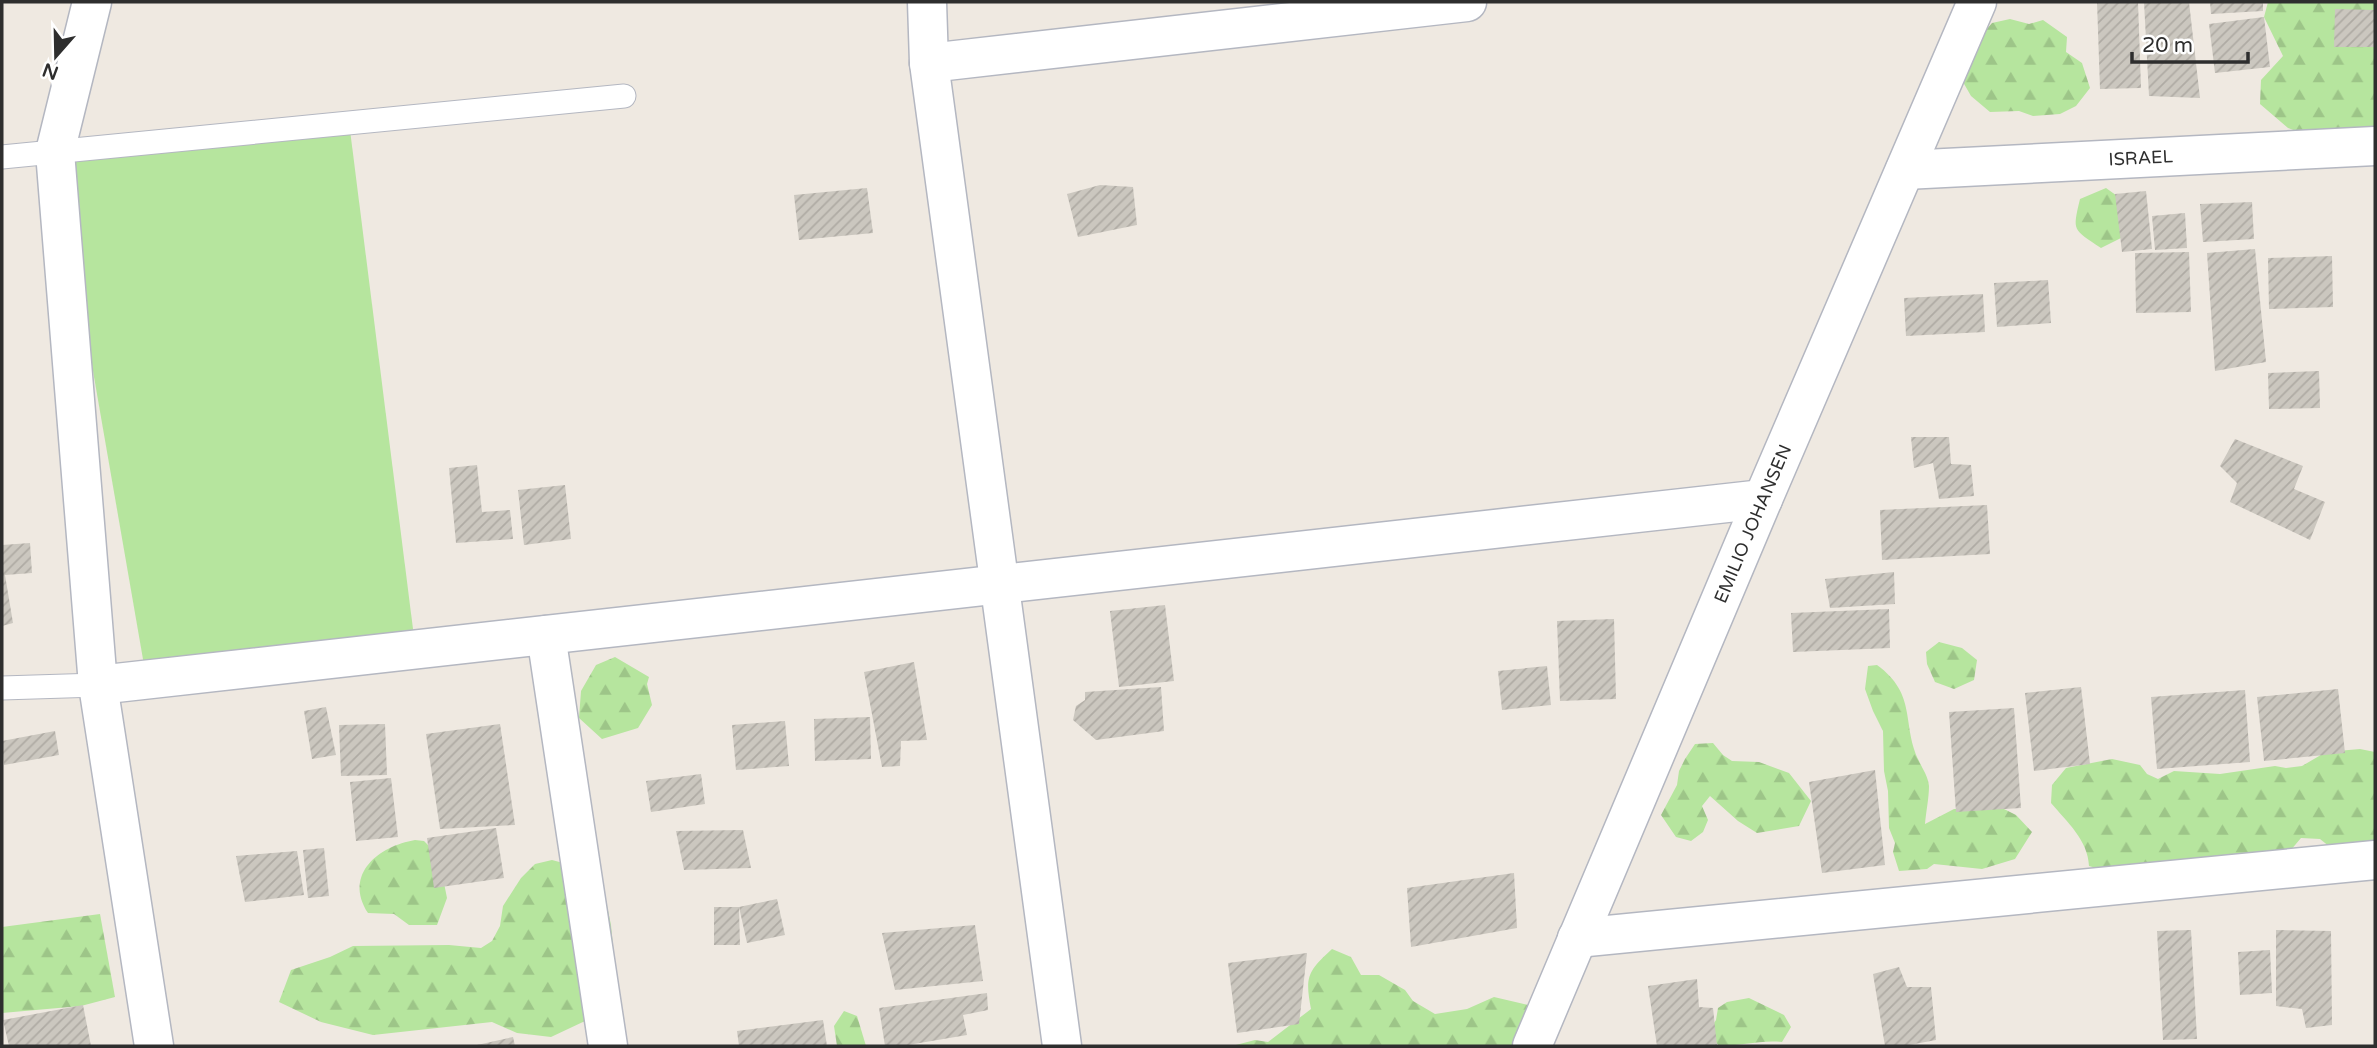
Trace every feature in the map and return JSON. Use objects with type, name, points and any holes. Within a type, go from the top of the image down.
[{"type":"street","points":[[92,2],[55,152],[98,685],[154,1046]]},
{"type":"street","points":[[927,2],[929,63],[1062,1046]]},
{"type":"street","name":"EMILIO JOHANSEN","points":[[1532,1046],[1763,499],[1978,2]]},
{"type":"street","points":[[929,63],[1450,3]]},
{"type":"street","name":"ISRAEL","points":[[1905,170],[2375,146]]},
{"type":"street","points":[[98,685],[1763,499]]},
{"type":"street","points":[[547,635],[608,1046]]},
{"type":"street","points":[[1577,938],[2375,860]]},
{"type":"lane","points":[[2,157],[624,96]]},
{"type":"lane","points":[[2,688],[98,685]]},
{"type":"green space","points":[[2268,2],[2375,2],[2375,141],[2332,144],[2288,128],[2260,104],[2261,80],[2283,56],[2264,17]]},
{"type":"green space","points":[[2010,19],[2029,24],[2043,20],[2067,37],[2066,52],[2082,63],[2090,88],[2076,106],[2060,114],[2033,116],[2019,111],[1990,112],[1971,96],[1963,82],[1980,37],[1992,23]]},
{"type":"green space","points":[[349,122],[414,637],[144,665],[55,152]]},
{"type":"green space","points":[[2106,188],[2127,203],[2127,235],[2101,248],[2080,233],[2076,218],[2080,199]]},
{"type":"green space","points":[[1939,642],[1962,648],[1977,660],[1974,680],[1954,689],[1935,682],[1927,664],[1926,652]]},
{"type":"green space","points":[[615,657],[649,677],[647,684],[652,705],[638,728],[602,739],[579,718],[581,691],[596,665]]},
{"type":"green space","points":[[1877,665],[1890,676],[1904,699],[1914,747],[1929,786],[1925,824],[1954,809],[2002,808],[2016,815],[2032,832],[2015,859],[1982,869],[1934,864],[1927,869],[1899,871],[1893,852],[1895,843],[1889,828],[1883,731],[1865,689],[1868,666]]},
{"type":"green space","points":[[1713,743],[1732,761],[1759,762],[1789,773],[1811,801],[1799,826],[1757,833],[1738,821],[1710,796],[1702,806],[1708,820],[1703,832],[1691,841],[1676,837],[1661,815],[1677,785],[1679,771],[1695,744]]},
{"type":"green space","points":[[2360,749],[2375,752],[2375,851],[2330,847],[2320,839],[2301,838],[2290,851],[2106,871],[2089,866],[2081,840],[2051,803],[2052,785],[2066,768],[2112,759],[2140,765],[2147,774],[2158,779],[2174,771],[2220,774],[2275,766],[2302,766],[2326,752]]},
{"type":"green space","points":[[415,840],[424,841],[431,848],[442,873],[447,898],[437,925],[409,925],[394,914],[368,913],[361,899],[362,874],[369,864],[389,848]]},
{"type":"green space","points":[[552,860],[578,867],[605,896],[611,925],[614,957],[603,994],[585,1021],[551,1037],[517,1033],[492,1022],[373,1035],[321,1022],[279,1002],[291,970],[353,946],[449,945],[481,948],[492,941],[500,926],[503,906],[521,878],[535,864]]},
{"type":"green space","points":[[100,914],[115,997],[81,1006],[2,1013],[2,927]]},
{"type":"green space","points":[[1332,949],[1351,957],[1361,975],[1379,975],[1405,990],[1413,1001],[1435,1014],[1467,1009],[1494,997],[1528,1005],[1537,1046],[1232,1046],[1255,1040],[1268,1042],[1311,1009],[1308,989],[1310,976],[1317,964]]},
{"type":"green space","points":[[1749,998],[1784,1015],[1791,1027],[1782,1042],[1719,1046],[1708,1032],[1716,1020],[1718,1008],[1727,1002]]},
{"type":"green space","points":[[844,1011],[857,1016],[866,1046],[837,1046],[834,1026]]},
{"type":"building","points":[[2097,2],[2138,2],[2141,88],[2100,89]]},
{"type":"building","points":[[2144,2],[2189,2],[2200,98],[2149,96]]},
{"type":"building","points":[[2210,2],[2263,2],[2263,11],[2211,14]]},
{"type":"building","points":[[2335,9],[2375,10],[2375,47],[2334,47]]},
{"type":"building","points":[[2264,17],[2270,67],[2215,73],[2209,24]]},
{"type":"building","points":[[1100,185],[1133,187],[1137,225],[1078,237],[1067,194]]},
{"type":"building","points":[[867,188],[873,233],[799,240],[794,195]]},
{"type":"building","points":[[2146,191],[2152,249],[2122,252],[2115,194]]},
{"type":"building","points":[[2252,202],[2254,239],[2203,242],[2200,204]]},
{"type":"building","points":[[2185,213],[2187,248],[2155,250],[2152,216]]},
{"type":"building","points":[[2255,249],[2266,362],[2215,371],[2207,253]]},
{"type":"building","points":[[2189,252],[2191,312],[2136,313],[2135,253]]},
{"type":"building","points":[[2332,256],[2333,307],[2269,309],[2268,258]]},
{"type":"building","points":[[2048,280],[2051,323],[1997,327],[1994,283]]},
{"type":"building","points":[[1983,294],[1985,332],[1906,336],[1904,298]]},
{"type":"building","points":[[2319,371],[2320,408],[2269,409],[2268,373]]},
{"type":"building","points":[[1911,437],[1949,437],[1951,464],[1971,465],[1974,496],[1939,499],[1933,463],[1914,468]]},
{"type":"building","points":[[2235,439],[2303,466],[2294,489],[2325,502],[2310,540],[2230,502],[2237,483],[2220,466]]},
{"type":"building","points":[[477,465],[482,512],[510,510],[513,539],[456,543],[449,468]]},
{"type":"building","points":[[565,485],[571,539],[524,545],[518,490]]},
{"type":"building","points":[[1987,505],[1990,554],[1882,560],[1880,510]]},
{"type":"building","points":[[30,543],[32,573],[5,575],[13,623],[2,626],[2,545]]},
{"type":"building","points":[[1894,572],[1895,604],[1830,608],[1825,579]]},
{"type":"building","points":[[1165,605],[1174,681],[1119,687],[1110,611]]},
{"type":"building","points":[[1889,609],[1890,648],[1793,652],[1791,613]]},
{"type":"building","points":[[1614,619],[1616,699],[1560,701],[1557,621]]},
{"type":"building","points":[[914,662],[927,740],[901,741],[900,766],[882,767],[864,672]]},
{"type":"building","points":[[1547,666],[1551,705],[1502,710],[1498,671]]},
{"type":"building","points":[[1161,687],[1164,731],[1096,740],[1073,720],[1076,706],[1085,700],[1085,692]]},
{"type":"building","points":[[2081,687],[2090,764],[2034,771],[2025,693]]},
{"type":"building","points":[[2338,689],[2345,753],[2264,761],[2257,697]]},
{"type":"building","points":[[2245,690],[2250,762],[2157,769],[2151,697]]},
{"type":"building","points":[[326,707],[336,755],[312,759],[304,711]]},
{"type":"building","points":[[2014,708],[2021,808],[1956,812],[1949,712]]},
{"type":"building","points":[[870,717],[871,759],[815,761],[814,719]]},
{"type":"building","points":[[785,721],[789,766],[736,770],[732,725]]},
{"type":"building","points":[[385,724],[387,775],[341,776],[339,725]]},
{"type":"building","points":[[500,724],[515,825],[440,829],[426,734]]},
{"type":"building","points":[[55,731],[59,755],[4,765],[2,741]]},
{"type":"building","points":[[1875,770],[1885,865],[1822,873],[1809,782]]},
{"type":"building","points":[[701,774],[705,804],[651,812],[646,781]]},
{"type":"building","points":[[391,778],[398,837],[356,841],[350,782]]},
{"type":"building","points":[[496,828],[504,878],[434,888],[427,838]]},
{"type":"building","points":[[743,830],[751,868],[684,870],[676,831]]},
{"type":"building","points":[[324,848],[329,896],[308,898],[303,850]]},
{"type":"building","points":[[297,851],[304,895],[245,902],[236,856]]},
{"type":"building","points":[[1514,873],[1517,928],[1411,947],[1407,888]]},
{"type":"building","points":[[777,899],[785,935],[747,943],[739,907]]},
{"type":"building","points":[[714,907],[739,907],[740,945],[714,945]]},
{"type":"building","points":[[975,925],[983,981],[895,990],[882,933]]},
{"type":"building","points":[[2191,930],[2197,1039],[2163,1040],[2157,931]]},
{"type":"building","points":[[2276,930],[2331,931],[2332,1025],[2306,1028],[2302,1009],[2276,1006]]},
{"type":"building","points":[[2270,950],[2272,993],[2240,995],[2238,952]]},
{"type":"building","points":[[1307,953],[1299,1024],[1237,1033],[1228,963]]},
{"type":"building","points":[[1899,967],[1907,987],[1931,987],[1936,1040],[1904,1046],[1885,1046],[1873,974]]},
{"type":"building","points":[[1697,979],[1699,1007],[1713,1008],[1717,1046],[1657,1046],[1648,986]]},
{"type":"building","points":[[987,993],[988,1010],[963,1015],[967,1035],[902,1046],[885,1046],[879,1008]]},
{"type":"building","points":[[83,1005],[91,1046],[9,1046],[3,1020]]},
{"type":"building","points":[[823,1020],[827,1046],[739,1046],[737,1031]]},
{"type":"building","points":[[513,1037],[515,1046],[477,1046],[477,1045]]}]
